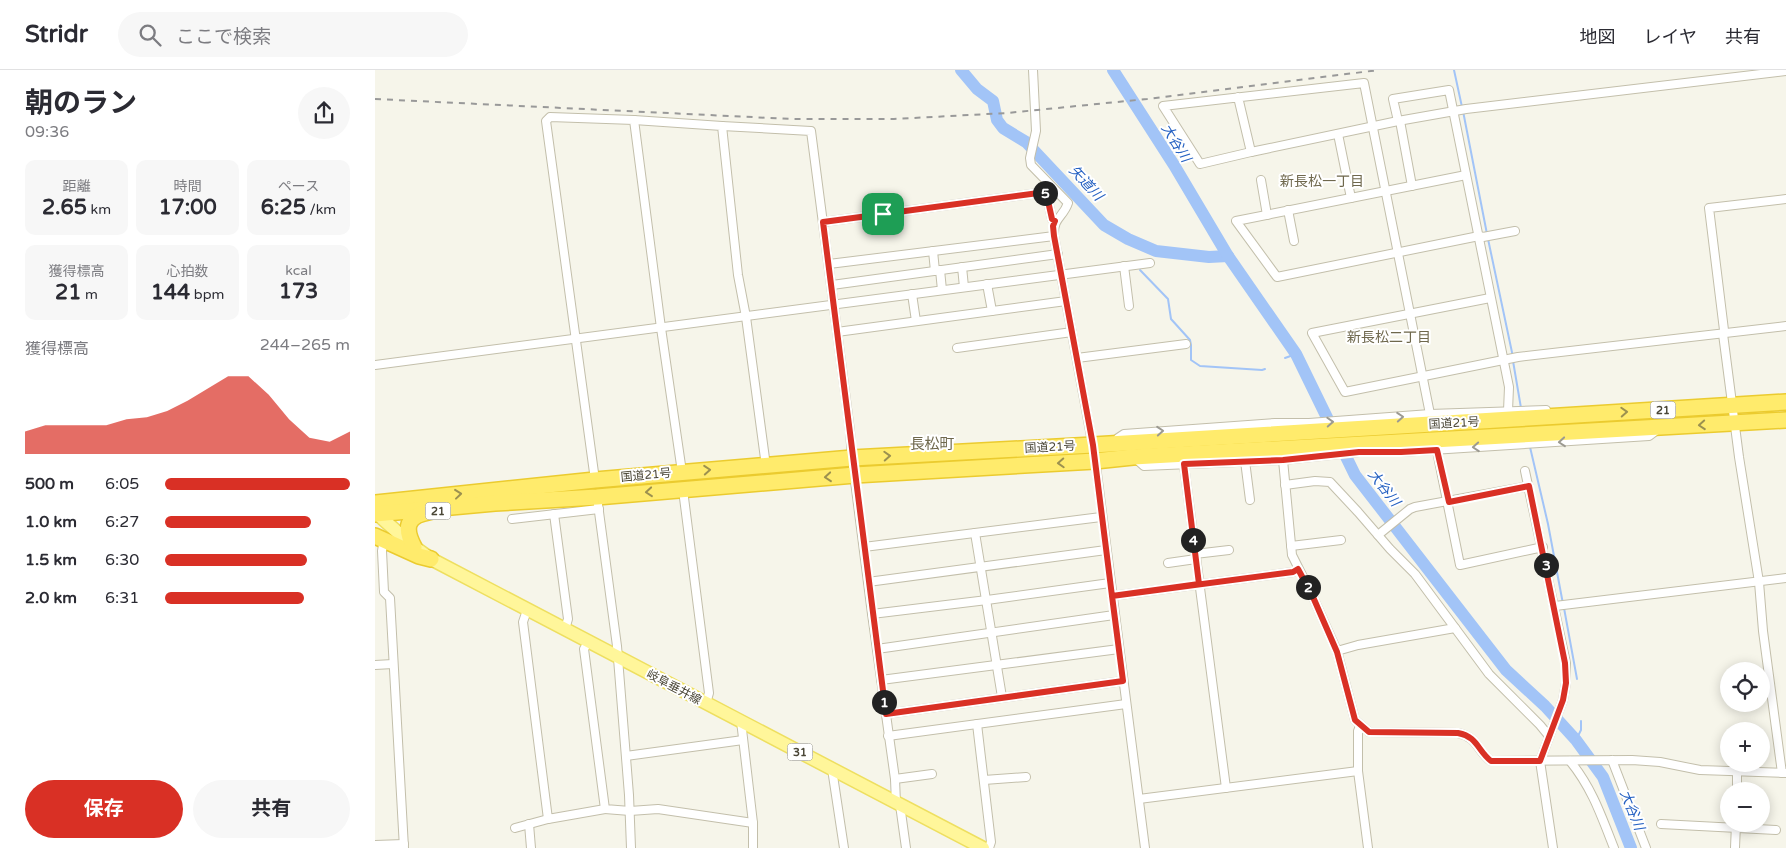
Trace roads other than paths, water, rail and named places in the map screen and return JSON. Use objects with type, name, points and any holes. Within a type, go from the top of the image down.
[{"type":"highway","name":"国道21号","points":[[375,511],[595,480],[852,458],[1093,445],[1313,427],[1512,415],[1540,417],[1786,402]]},
{"type":"highway","name":"国道21号","points":[[375,511],[495,502],[598,503],[683,490],[855,475],[1095,461],[1133,457],[1321,451],[1523,440],[1659,428],[1786,420]]},
{"type":"highway","name":"21","points":[[414,547],[408,536],[408,529],[413,518],[420,514],[469,508],[495,502]]},
{"type":"highway","points":[[380,538],[419,556],[431,559]]},
{"type":"main road","name":"岐阜垂井線","points":[[375,511],[414,547],[431,559],[983,848]]},
{"type":"street","points":[[1033,70],[1035,139],[1029,158],[1031,165],[1068,203],[1066,210],[1055,221],[1053,226],[1054,236],[1093,445],[1105,550],[1145,848]]},
{"type":"street","points":[[1431,417],[1373,127],[1363,83],[1163,106],[1199,164],[1251,152],[1373,127],[1399,121],[1466,109],[1786,71]]},
{"type":"street","points":[[1412,186],[1393,99],[1449,90],[1455,111],[1466,175],[1484,236],[1490,298],[1506,360],[1512,415]]},
{"type":"street","points":[[1237,97],[1251,152]]},
{"type":"street","points":[[595,480],[546,121],[550,117],[634,120],[811,131],[851,431],[852,458],[888,736],[906,848]]},
{"type":"street","points":[[634,120],[682,472]]},
{"type":"street","points":[[722,126],[738,275],[766,466]]},
{"type":"street","points":[[1339,134],[1351,198]]},
{"type":"street","points":[[1466,175],[1236,221],[1277,278],[1398,252],[1515,231]]},
{"type":"street","points":[[1261,180],[1267,214]]},
{"type":"street","points":[[823,222],[1046,192],[1052,219],[1055,221]]},
{"type":"street","points":[[1737,782],[1737,772],[1784,773],[1763,632],[1759,582],[1732,406],[1709,208],[1786,199]]},
{"type":"street","points":[[1288,210],[1294,240]]},
{"type":"street","points":[[829,264],[1054,236]]},
{"type":"street","points":[[933,251],[942,290]]},
{"type":"street","points":[[831,285],[1058,254]]},
{"type":"street","points":[[375,365],[1150,263]]},
{"type":"street","points":[[1124,266],[1129,306]]},
{"type":"street","points":[[962,267],[964,286]]},
{"type":"street","points":[[987,284],[992,311]]},
{"type":"street","points":[[912,294],[916,321]]},
{"type":"street","points":[[1490,298],[1312,333],[1345,392],[1518,358],[1786,326]]},
{"type":"street","points":[[837,332],[1066,301]]},
{"type":"street","points":[[957,348],[1072,332]]},
{"type":"street","points":[[1077,358],[1186,344]]},
{"type":"street","points":[[1350,425],[1431,417],[1512,415],[1581,408],[1594,414]]},
{"type":"street","points":[[1357,448],[1401,452],[1523,440]]},
{"type":"street","points":[[1437,448],[1460,565],[1543,547]]},
{"type":"street","points":[[1133,457],[1144,466],[1283,460],[1321,451]]},
{"type":"street","points":[[1283,460],[1292,555],[1337,652],[1355,720],[1369,732],[1458,733],[1467,735],[1474,740],[1485,756],[1491,761],[1609,760],[1661,762],[1700,770],[1720,771]]},
{"type":"street","points":[[1245,461],[1250,500]]},
{"type":"street","points":[[1184,464],[1226,788]]},
{"type":"street","points":[[1525,471],[1543,547],[1565,663],[1566,683],[1561,703],[1540,761],[1553,848]]},
{"type":"street","points":[[1285,485],[1315,481],[1329,482],[1379,533],[1419,580],[1489,674],[1550,733]]},
{"type":"street","points":[[1379,533],[1415,507],[1529,486]]},
{"type":"street","points":[[683,490],[709,693],[706,703]]},
{"type":"street","points":[[512,519],[554,514],[598,503],[618,657],[631,848]]},
{"type":"street","points":[[554,514],[568,619],[565,629]]},
{"type":"street","points":[[864,548],[1101,517]]},
{"type":"street","points":[[975,532],[1002,697]]},
{"type":"street","points":[[375,845],[404,846],[390,598],[384,592],[380,538]]},
{"type":"street","points":[[1291,546],[1341,540]]},
{"type":"street","points":[[868,582],[1105,550]]},
{"type":"street","points":[[1168,563],[1229,550]]},
{"type":"street","points":[[1112,596],[1293,572],[1298,569]]},
{"type":"street","points":[[1555,606],[1786,578]]},
{"type":"street","points":[[872,614],[1110,583]]},
{"type":"street","points":[[375,593],[384,592]]},
{"type":"street","points":[[527,610],[523,622],[548,819]]},
{"type":"street","points":[[877,649],[1114,615]]},
{"type":"street","points":[[1337,652],[1358,645],[1455,628]]},
{"type":"street","points":[[588,642],[584,649],[605,809]]},
{"type":"street","points":[[881,680],[1119,649]]},
{"type":"street","points":[[375,665],[393,664]]},
{"type":"street","points":[[886,714],[1123,681]]},
{"type":"street","points":[[888,736],[1126,704]]},
{"type":"street","points":[[741,721],[753,823],[753,848]]},
{"type":"street","points":[[977,724],[991,842],[989,848]]},
{"type":"street","points":[[1361,726],[1358,731],[1358,771],[1368,848]]},
{"type":"street","points":[[626,756],[743,740]]},
{"type":"street","points":[[1572,760],[1584,778],[1597,805],[1614,848]]},
{"type":"street","points":[[1609,760],[1646,848]]},
{"type":"street","points":[[832,769],[844,848]]},
{"type":"street","points":[[1139,799],[1358,771]]},
{"type":"street","points":[[895,779],[932,774]]},
{"type":"street","points":[[984,780],[1026,777]]},
{"type":"street","points":[[515,828],[548,819],[605,809],[630,812],[658,809],[753,823]]},
{"type":"street","points":[[529,824],[531,848]]},
{"type":"street","points":[[1661,824],[1720,825]]},
{"type":"street","points":[[1770,829],[1776,830]]},
{"type":"street","points":[[1735,848],[1736,832]]},
{"type":"waterway","name":"矢道川","points":[[961,70],[977,89],[993,101],[997,120],[1003,128],[1026,142],[1104,225],[1128,239],[1156,251],[1209,257],[1228,256]]},
{"type":"waterway","name":"大谷川","points":[[1113,70],[1174,165],[1228,256],[1296,354],[1355,475],[1506,670],[1545,706],[1576,740],[1603,777],[1631,848]]},
{"type":"waterway","points":[[1454,70],[1462,107]]},
{"type":"waterway","points":[[1463,111],[1487,234]]},
{"type":"waterway","points":[[1488,239],[1513,357]]},
{"type":"waterway","points":[[1140,270],[1168,299],[1171,319],[1190,340],[1191,360],[1200,366],[1265,369]]},
{"type":"waterway","points":[[1285,358],[1296,354]]},
{"type":"waterway","points":[[1513,361],[1521,408]]},
{"type":"waterway","points":[[1530,447],[1548,524],[1563,604]]},
{"type":"waterway","points":[[1564,608],[1577,679]]},
{"type":"waterway","points":[[1576,740],[1581,730],[1581,721]]},
{"type":"railway","points":[[375,99],[792,119],[894,119],[1007,113],[1147,99],[1379,70]]},
{"type":"district","name":"新長松一丁目","points":[[1322,181]]},
{"type":"district","name":"新長松二丁目","points":[[1389,337]]},
{"type":"district","name":"長松町","points":[[932,444]]}]
